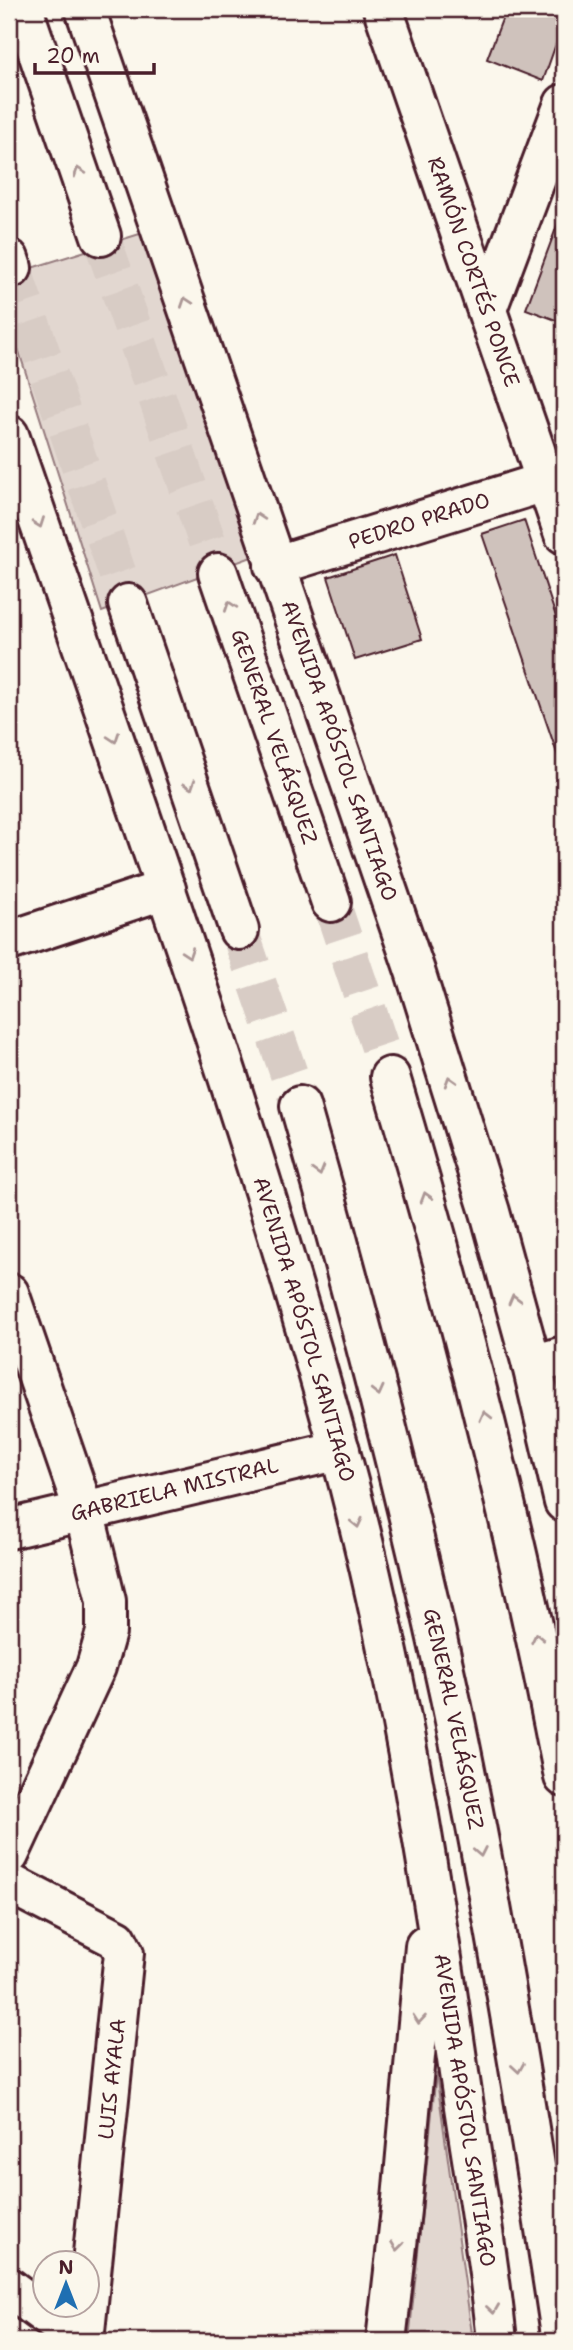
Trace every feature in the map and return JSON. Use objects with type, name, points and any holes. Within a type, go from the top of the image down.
[{"type":"main road","points":[[23,9],[101,236]]},
{"type":"main road","name":"AVENIDA APÓSTOL SANTIAGO","points":[[85,9],[415,971],[490,1212],[548,1361],[564,1502]]},
{"type":"main road","name":"RAMÓN CORTÉS PONCE","points":[[383,9],[487,309],[555,478],[564,534]]},
{"type":"main road","points":[[487,309],[564,104]]},
{"type":"main road","name":"AVENIDA APÓSTOL SANTIAGO","points":[[9,435],[16,478],[166,889],[268,1202],[340,1450],[383,1635],[431,1878],[497,2341]]},
{"type":"main road","name":"PEDRO PRADO","points":[[274,566],[555,478]]},
{"type":"main road","name":"GENERAL VELÁSQUEZ","points":[[218,573],[331,902]]},
{"type":"main road","points":[[128,604],[239,930]]},
{"type":"main road","points":[[9,942],[166,889]]},
{"type":"main road","points":[[390,1077],[474,1370],[510,1517],[564,1777]]},
{"type":"main road","name":"GENERAL VELÁSQUEZ","points":[[300,1106],[381,1399],[450,1698],[507,2001],[562,2341]]},
{"type":"main road","points":[[9,1293],[84,1511],[106,1601],[103,1650],[9,1855]]},
{"type":"main road","name":"GABRIELA MISTRAL","points":[[9,1529],[340,1450]]},
{"type":"main road","name":"AVENIDA APÓSTOL SANTIAGO","points":[[386,2341],[412,2099],[431,1878]]},
{"type":"main road","name":"LUIS AYALA","points":[[9,1883],[117,1939],[124,1953],[82,2341]]},
{"type":"main road","points":[[9,2288],[82,2341]]},
{"type":"shaded area","points":[[146,232],[260,554],[102,612],[9,320],[9,275]]},
{"type":"shaded area","points":[[436,2073],[473,2341],[409,2341]]},
{"type":"building","points":[[506,9],[532,9],[564,21],[543,81],[487,59]]},
{"type":"building","points":[[561,215],[564,215],[564,323],[526,309]]},
{"type":"building","points":[[524,520],[564,641],[564,758],[559,759],[482,534]]},
{"type":"building","points":[[395,555],[422,639],[355,660],[328,577]]},
{"type":"tunnel","points":[[101,236],[218,573]]},
{"type":"tunnel","points":[[12,268],[128,604]]},
{"type":"tunnel","points":[[331,902],[390,1077]]},
{"type":"tunnel","points":[[239,930],[300,1106]]}]
